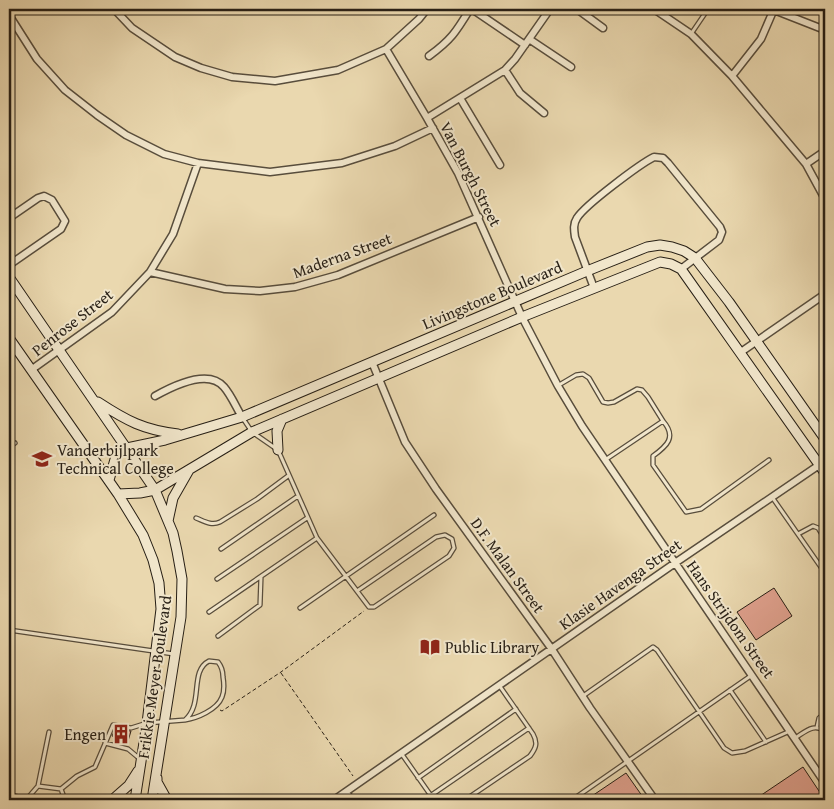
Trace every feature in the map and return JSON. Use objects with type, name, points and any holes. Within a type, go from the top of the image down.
[{"type":"street","points":[[114,9],[132,28],[175,57],[201,68],[232,77],[275,81],[338,70],[386,49],[419,19],[427,9]]},
{"type":"street","points":[[429,56],[448,42],[471,9],[571,67]]},
{"type":"street","points":[[428,118],[505,70],[550,9]]},
{"type":"street","points":[[577,9],[603,28]]},
{"type":"street","points":[[654,9],[691,34],[732,76],[806,164],[825,199]]},
{"type":"street","points":[[732,76],[762,39],[774,9],[825,30]]},
{"type":"street","points":[[9,15],[37,59],[66,90],[97,116],[126,135],[164,154],[198,163],[270,172],[342,163],[395,146],[433,128]]},
{"type":"street","name":"Van Burgh Street","points":[[386,49],[428,118],[458,173],[522,317]]},
{"type":"street","points":[[505,70],[520,93],[544,114]]},
{"type":"street","name":"Van Burgh Street","points":[[460,98],[500,165]]},
{"type":"street","points":[[806,164],[825,151]]},
{"type":"street","points":[[594,288],[574,228],[577,216],[606,191],[648,160],[654,157],[662,158],[720,227],[722,232],[719,240],[681,269],[822,462],[825,473]]},
{"type":"street","name":"Penrose Street","points":[[31,370],[112,312],[150,272],[173,234],[198,163]]},
{"type":"street","points":[[9,218],[44,196],[52,200],[65,221],[61,229],[9,265]]},
{"type":"street","name":"Maderna Street","points":[[150,272],[225,289],[260,291],[295,288],[338,275],[479,217]]},
{"type":"street","name":"Livingstone Boulevard","points":[[127,448],[242,417],[587,271],[647,247],[660,245],[672,246],[695,258],[729,302],[825,439]]},
{"type":"street","name":"Livingstone Boulevard","points":[[118,494],[140,494],[155,490],[252,432],[594,288],[660,262],[671,264],[681,269]]},
{"type":"street","name":"Frikkie Meyer Boulevard","points":[[9,277],[155,490],[178,550],[182,579],[181,617],[152,800]]},
{"type":"street","points":[[741,352],[825,294]]},
{"type":"street","name":"Hans Strijdom Street","points":[[522,317],[558,386],[605,460],[824,780]]},
{"type":"street","name":"Frikkie Meyer Boulevard","points":[[9,338],[109,480],[142,535],[153,560],[159,583],[161,609],[157,651],[135,800]]},
{"type":"street","name":"D.F. Malan Street","points":[[372,362],[405,442],[436,489],[551,648],[582,696],[655,800]]},
{"type":"street","points":[[155,396],[194,379],[210,380],[223,386],[242,417]]},
{"type":"street","points":[[94,400],[127,420],[141,426],[156,431],[183,434]]},
{"type":"street","points":[[278,450],[277,431],[282,419]]},
{"type":"street","points":[[109,480],[116,456],[127,448]]},
{"type":"street","name":"Klasie Havenga Street","points":[[334,800],[822,462]]},
{"type":"street","points":[[168,521],[173,498],[190,468]]},
{"type":"street","points":[[112,800],[130,785],[141,764]]},
{"type":"street","points":[[156,770],[157,782],[167,800]]},
{"type":"street","points":[[346,792],[351,800]]},
{"type":"street","points":[[9,798],[20,800]]},
{"type":"lane","points":[[691,34],[708,9]]},
{"type":"lane","points":[[558,386],[576,375],[583,374],[588,378],[603,402],[608,403],[642,390],[668,429],[670,440],[667,446],[653,456],[653,465],[686,512],[701,509],[769,460]]},
{"type":"lane","points":[[242,417],[252,432],[278,450],[317,538],[369,607],[374,607],[449,556],[454,548],[452,540],[445,535],[436,537],[357,591]]},
{"type":"lane","points":[[605,460],[663,421]]},
{"type":"lane","points":[[9,447],[15,442]]},
{"type":"lane","points":[[196,518],[210,524],[220,522],[257,499],[288,476]]},
{"type":"lane","points":[[221,549],[298,496]]},
{"type":"lane","points":[[771,496],[825,573]]},
{"type":"lane","points":[[300,608],[434,515]]},
{"type":"lane","points":[[217,579],[307,518]]},
{"type":"lane","points":[[798,534],[813,526],[818,528],[825,539]]},
{"type":"lane","points":[[209,612],[317,538]]},
{"type":"lane","points":[[218,636],[260,605],[261,577]]},
{"type":"lane","points":[[9,630],[175,655]]},
{"type":"lane","points":[[582,696],[654,647],[724,748],[732,753],[745,751],[790,730]]},
{"type":"lane","points":[[38,786],[61,789],[78,776],[95,767],[112,725],[131,728],[147,723],[185,720],[196,718],[213,708],[223,696],[224,681],[221,665],[218,662],[212,660],[205,663],[200,669],[193,712],[185,720]]},
{"type":"lane","points":[[572,800],[577,799],[699,710],[752,674]]},
{"type":"lane","points":[[465,800],[530,756],[536,748],[536,739],[499,685]]},
{"type":"lane","points":[[730,690],[766,742]]},
{"type":"lane","points":[[418,778],[516,709]]},
{"type":"lane","points":[[817,727],[819,718],[825,713]]},
{"type":"lane","points":[[817,727],[825,732]]},
{"type":"lane","points":[[795,739],[808,730],[817,727]]},
{"type":"lane","points":[[430,796],[529,728]]},
{"type":"lane","points":[[26,800],[38,786],[48,732]]},
{"type":"lane","points":[[105,743],[128,749],[141,764]]},
{"type":"lane","points":[[401,752],[434,800]]},
{"type":"lane","points":[[61,789],[65,800]]},
{"type":"path","points":[[213,708],[222,711],[281,672],[369,607]]},
{"type":"path","points":[[281,672],[358,783]]},
{"type":"building","points":[[774,588],[792,616],[756,640],[737,612]]},
{"type":"building","name":"Engen","points":[[115,729],[131,731],[128,741],[112,736]]},
{"type":"building","points":[[803,767],[825,800],[754,800]]},
{"type":"building","points":[[626,773],[645,800],[586,800]]},
{"type":"place","name":"Vanderbijlpark Technical College","points":[[42,459]]},
{"type":"place","name":"Public Library","points":[[430,647]]},
{"type":"place","name":"Engen","points":[[121,734]]}]
